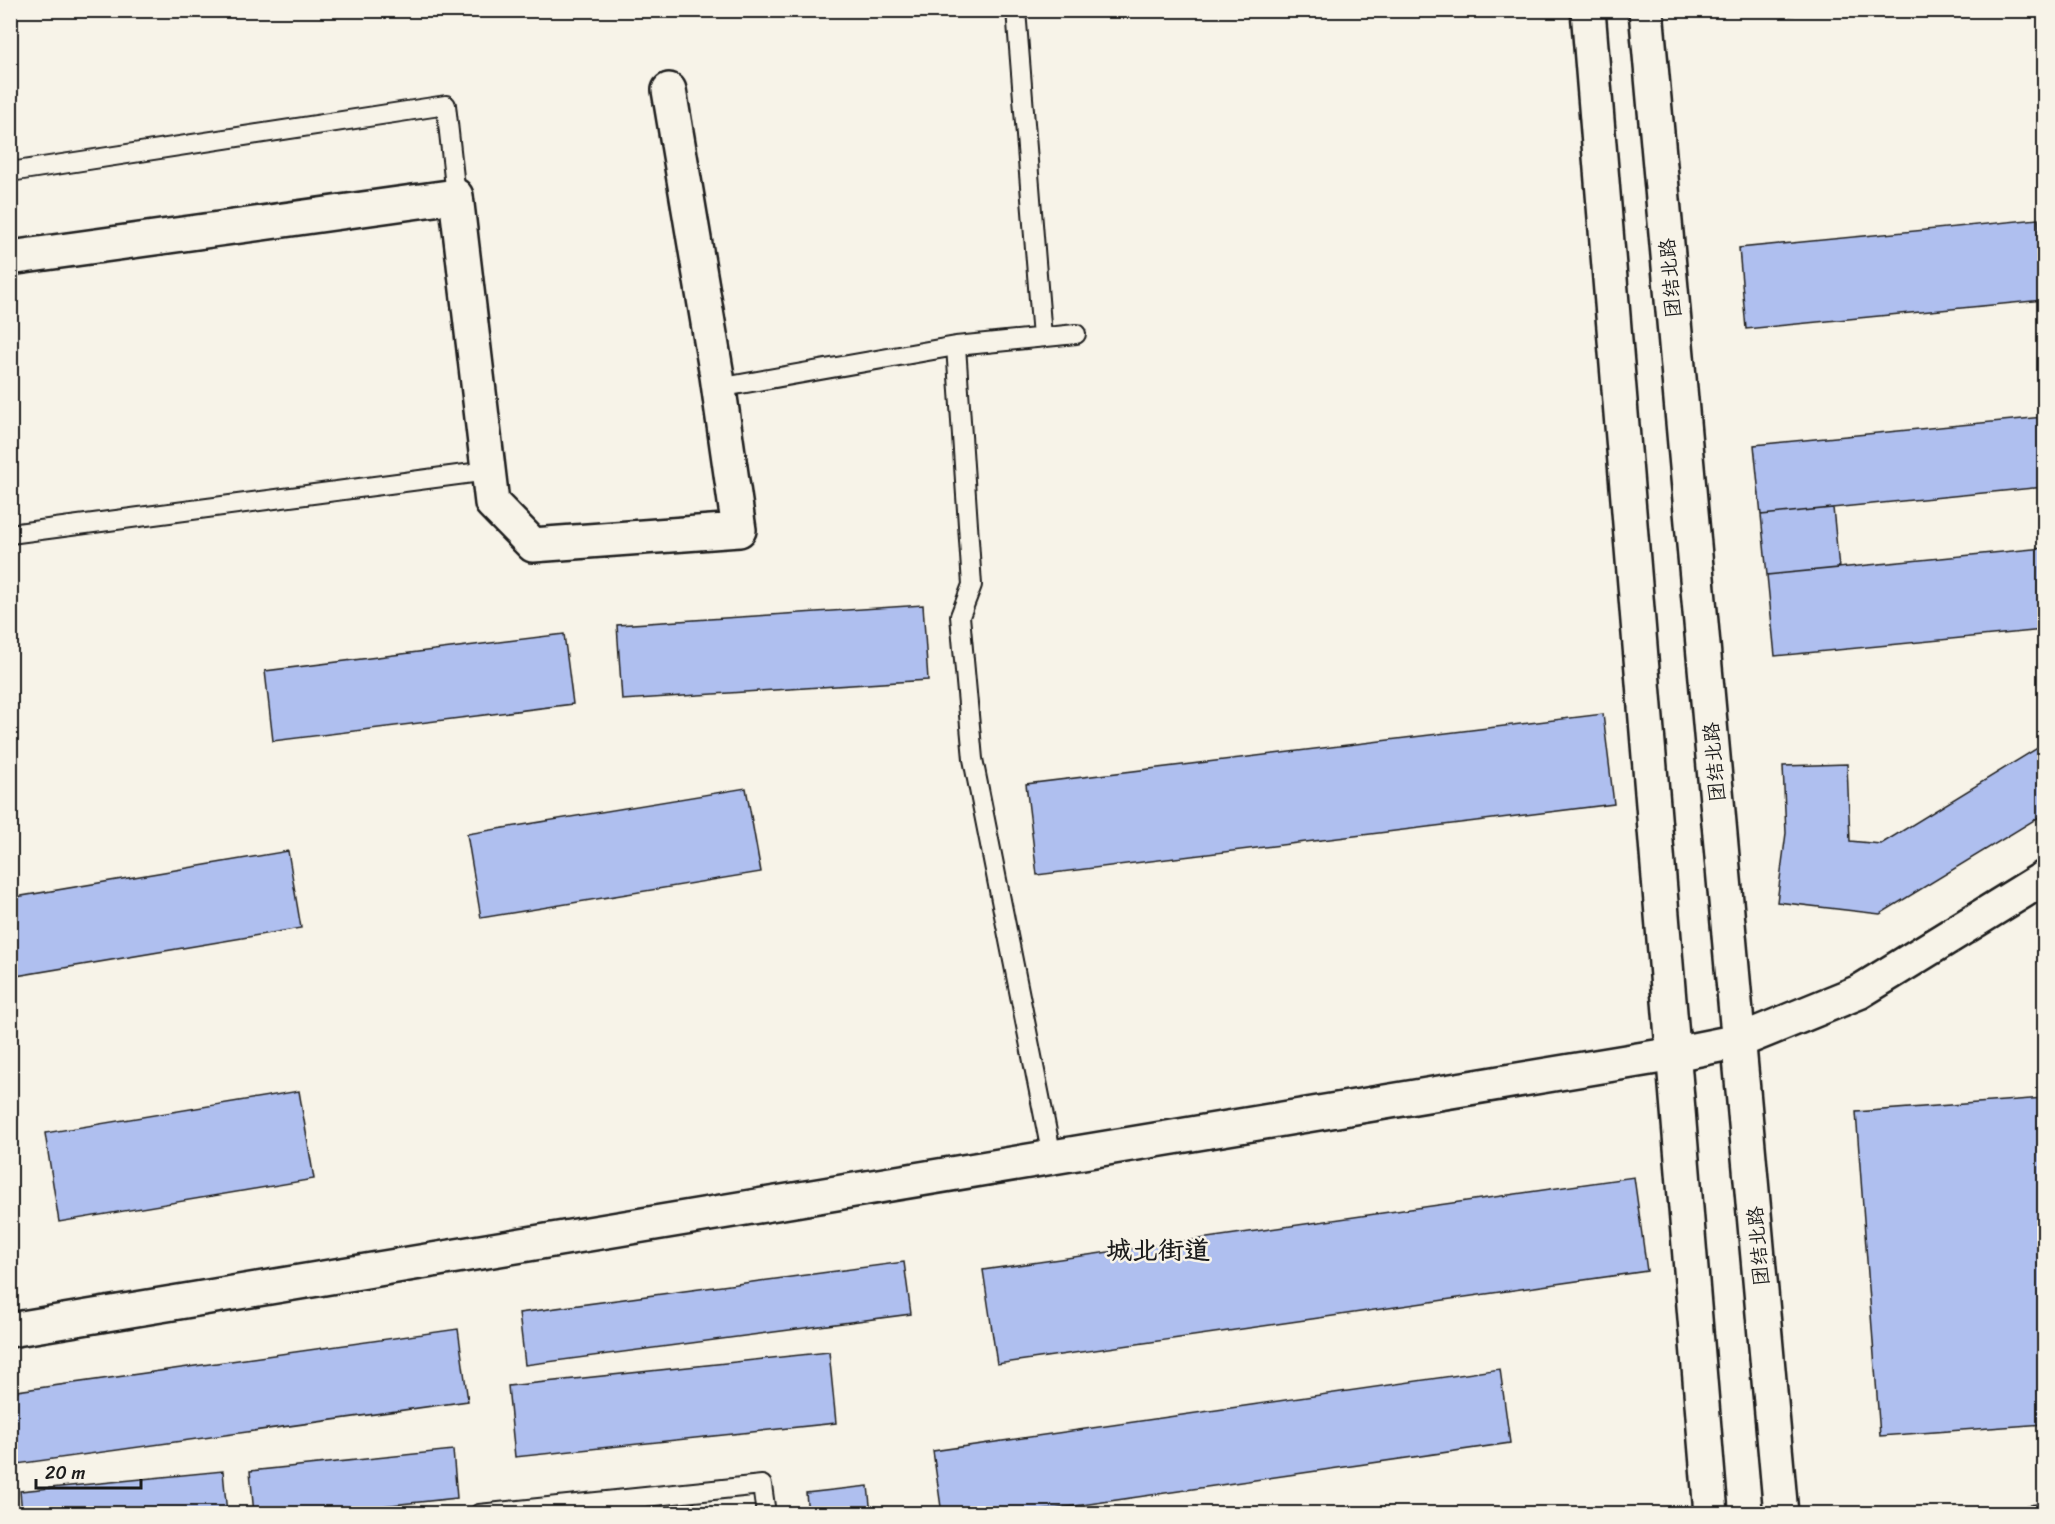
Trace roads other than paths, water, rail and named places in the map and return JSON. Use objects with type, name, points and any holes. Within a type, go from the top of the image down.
[{"type":"street","points":[[1588,10],[1711,1514]]},
{"type":"street","name":"团结北路","points":[[1646,10],[1781,1514]]},
{"type":"street","points":[[10,258],[456,196],[492,503],[533,545],[739,530],[669,90]]},
{"type":"street","points":[[10,1330],[1739,1041],[1859,992],[2044,878]]},
{"type":"lane","points":[[1016,10],[1042,338]]},
{"type":"lane","points":[[10,172],[446,105],[456,196]]},
{"type":"lane","points":[[718,388],[956,346],[1076,334]]},
{"type":"lane","points":[[956,346],[972,585],[960,616],[974,759],[1052,1157]]},
{"type":"lane","points":[[10,534],[488,471]]},
{"type":"lane","points":[[479,1514],[762,1485],[766,1514]]},
{"type":"district","name":"城北街道","points":[[1158,1250]]}]
